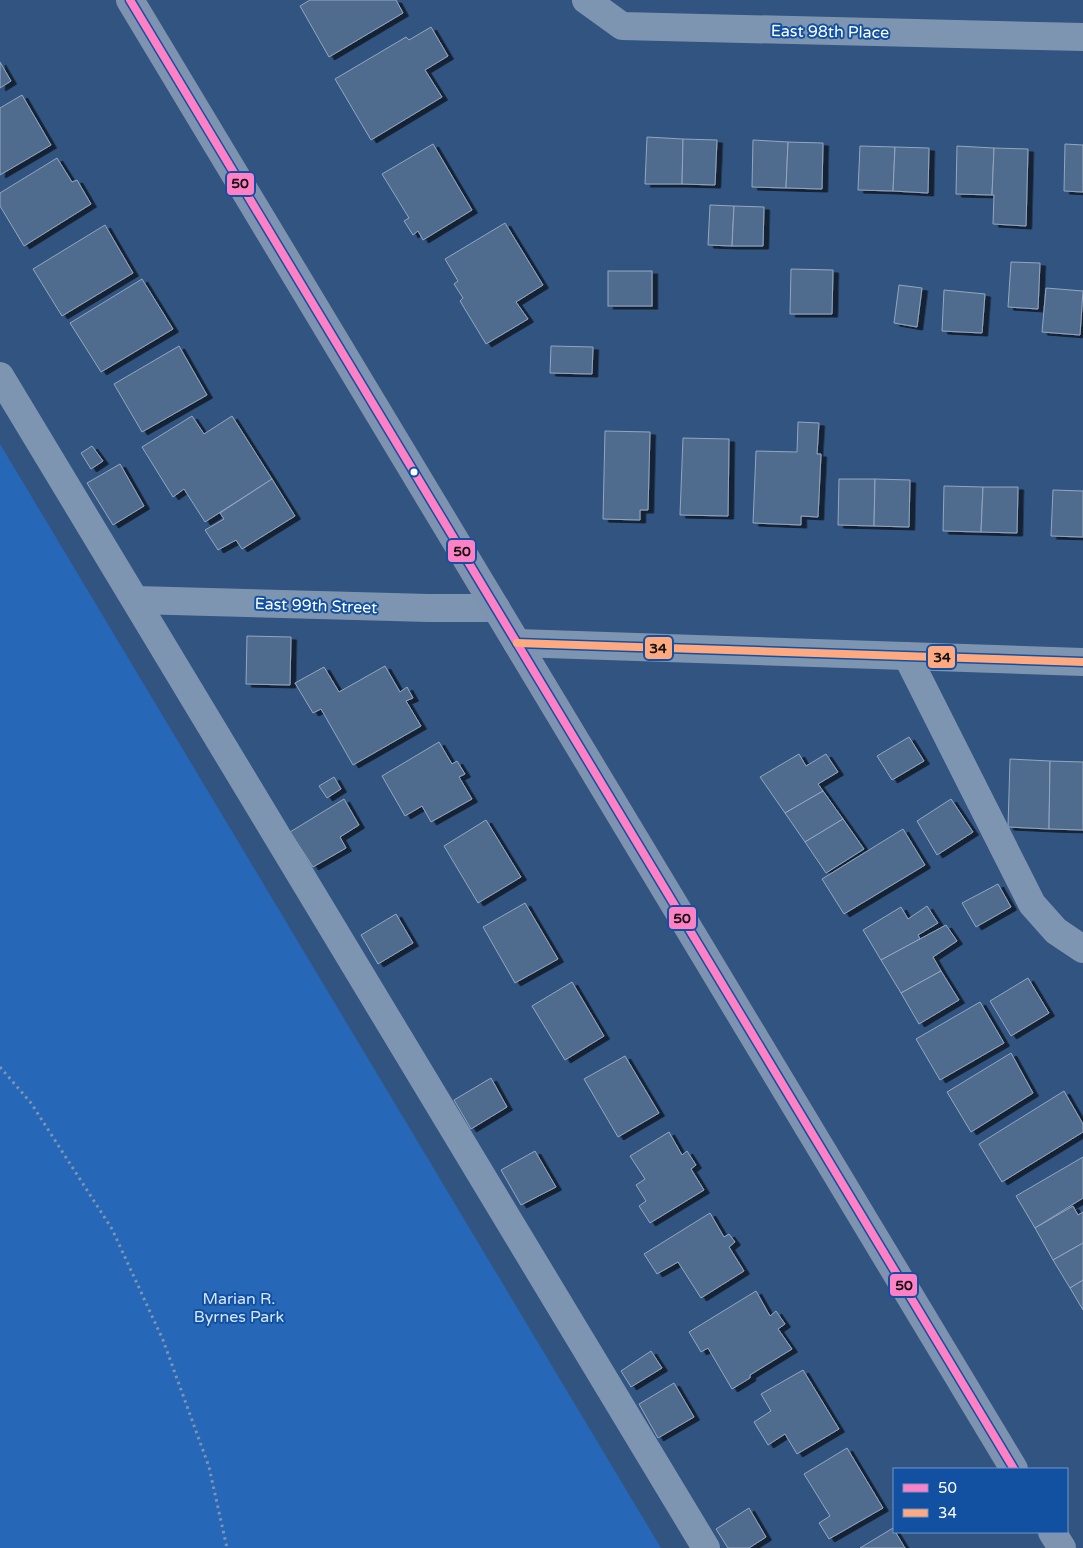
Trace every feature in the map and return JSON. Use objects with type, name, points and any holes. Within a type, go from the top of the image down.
[{"type":"main road","points":[[130,0],[1013,1468]]},
{"type":"main road","points":[[1053,1533],[1062,1548]]},
{"type":"street","name":"East 98th Place","points":[[586,0],[622,26],[1083,37]]},
{"type":"street","points":[[0,376],[706,1548]]},
{"type":"street","name":"East 99th Street","points":[[136,600],[496,608]]},
{"type":"street","points":[[517,643],[1083,662]]},
{"type":"street","points":[[907,656],[1032,904],[1056,931],[1083,949]]},
{"type":"path","points":[[0,1067],[31,1103],[112,1229],[163,1340],[209,1466],[227,1548]]},
{"type":"green space","name":"Marian R. Byrnes Park","points":[[0,444],[661,1548],[0,1548]]},
{"type":"building","points":[[310,0],[396,0],[403,13],[329,57],[300,6]]},
{"type":"building","points":[[431,27],[448,56],[425,70],[442,97],[371,140],[335,79],[406,37],[409,40]]},
{"type":"building","points":[[0,62],[11,81],[0,88]]},
{"type":"building","points":[[22,95],[51,145],[0,175],[0,108]]},
{"type":"building","points":[[647,137],[683,139],[682,184],[645,184]]},
{"type":"building","points":[[683,139],[717,140],[715,185],[682,184]]},
{"type":"building","points":[[753,140],[788,142],[786,188],[752,187]]},
{"type":"building","points":[[788,142],[823,143],[822,189],[786,188]]},
{"type":"building","points":[[433,144],[472,210],[423,240],[418,231],[413,235],[404,221],[409,218],[382,174]]},
{"type":"building","points":[[1065,144],[1083,145],[1083,192],[1064,191]]},
{"type":"building","points":[[860,146],[895,147],[893,191],[858,190]]},
{"type":"building","points":[[957,146],[994,148],[992,195],[956,194]]},
{"type":"building","points":[[895,147],[929,148],[928,193],[893,191]]},
{"type":"building","points":[[994,148],[1028,149],[1026,226],[993,224]]},
{"type":"building","points":[[57,158],[72,182],[77,180],[91,204],[24,246],[0,206],[0,193]]},
{"type":"building","points":[[710,205],[734,206],[732,246],[708,245]]},
{"type":"building","points":[[734,206],[764,207],[763,246],[732,246]]},
{"type":"building","points":[[505,223],[543,285],[516,302],[528,319],[486,344],[460,301],[463,298],[454,284],[458,281],[445,259]]},
{"type":"building","points":[[105,225],[133,273],[62,316],[33,269]]},
{"type":"building","points":[[1011,262],[1040,263],[1038,309],[1008,307]]},
{"type":"building","points":[[791,269],[833,270],[832,314],[790,314]]},
{"type":"building","points":[[608,271],[652,271],[652,306],[608,306]]},
{"type":"building","points":[[142,279],[173,329],[101,372],[70,323]]},
{"type":"building","points":[[899,285],[922,288],[917,327],[894,323]]},
{"type":"building","points":[[1046,288],[1083,291],[1080,335],[1042,332]]},
{"type":"building","points":[[944,290],[985,294],[982,333],[942,331]]},
{"type":"building","points":[[179,346],[207,395],[142,432],[114,384]]},
{"type":"building","points":[[551,346],[593,347],[592,374],[550,373]]},
{"type":"building","points":[[192,416],[204,434],[232,416],[272,479],[205,522],[184,489],[173,497],[142,447]]},
{"type":"building","points":[[798,422],[819,423],[817,454],[821,454],[818,517],[801,516],[801,525],[753,523],[756,451],[797,452]]},
{"type":"building","points":[[605,431],[650,432],[648,510],[640,510],[640,520],[603,519]]},
{"type":"building","points":[[683,438],[729,439],[728,516],[680,515]]},
{"type":"building","points":[[92,446],[103,461],[91,469],[81,453]]},
{"type":"building","points":[[120,464],[144,506],[113,525],[87,483]]},
{"type":"building","points":[[272,479],[295,516],[242,549],[236,540],[218,550],[205,530],[224,519],[220,513]]},
{"type":"building","points":[[839,479],[875,479],[874,526],[838,525]]},
{"type":"building","points":[[875,479],[910,480],[909,527],[874,526]]},
{"type":"building","points":[[944,486],[983,487],[981,532],[943,531]]},
{"type":"building","points":[[983,487],[1018,487],[1017,533],[981,532]]},
{"type":"building","points":[[1053,490],[1083,491],[1083,537],[1051,536]]},
{"type":"building","points":[[247,636],[291,637],[290,685],[246,684]]},
{"type":"building","points":[[385,666],[400,692],[407,687],[413,698],[406,701],[421,726],[353,765],[321,709],[313,713],[295,683],[324,667],[339,692]]},
{"type":"building","points":[[909,737],[924,761],[892,780],[877,756]]},
{"type":"building","points":[[439,742],[452,764],[457,761],[465,774],[459,777],[472,799],[431,822],[422,806],[405,816],[382,776]]},
{"type":"building","points":[[799,754],[806,766],[826,754],[838,772],[818,784],[823,791],[785,813],[760,777]]},
{"type":"building","points":[[1010,759],[1050,761],[1049,829],[1008,827]]},
{"type":"building","points":[[1050,761],[1083,762],[1083,830],[1049,829]]},
{"type":"building","points":[[334,777],[341,789],[327,798],[319,786]]},
{"type":"building","points":[[823,791],[843,819],[805,842],[785,813]]},
{"type":"building","points":[[344,799],[359,825],[340,837],[346,848],[313,867],[290,832]]},
{"type":"building","points":[[951,799],[973,832],[937,855],[917,821]]},
{"type":"building","points":[[843,819],[864,849],[826,873],[805,842]]},
{"type":"building","points":[[486,820],[521,877],[478,903],[444,846]]},
{"type":"building","points":[[903,829],[925,865],[844,914],[822,879]]},
{"type":"building","points":[[998,884],[1011,907],[976,927],[962,903]]},
{"type":"building","points":[[525,903],[558,959],[515,983],[483,927]]},
{"type":"building","points":[[927,906],[938,923],[918,935],[920,939],[881,960],[863,930],[901,907],[908,919]]},
{"type":"building","points":[[396,914],[413,943],[378,964],[361,935]]},
{"type":"building","points":[[946,925],[957,941],[933,957],[941,971],[901,993],[881,960]]},
{"type":"building","points":[[941,971],[959,1000],[919,1024],[901,993]]},
{"type":"building","points":[[1028,978],[1049,1013],[1011,1036],[990,1001]]},
{"type":"building","points":[[572,982],[604,1036],[565,1060],[532,1006]]},
{"type":"building","points":[[980,1002],[1004,1043],[940,1080],[916,1039]]},
{"type":"building","points":[[1011,1053],[1033,1093],[971,1132],[947,1092]]},
{"type":"building","points":[[625,1056],[659,1113],[618,1137],[584,1079]]},
{"type":"building","points":[[491,1078],[507,1107],[471,1129],[454,1100]]},
{"type":"building","points":[[1064,1091],[1083,1124],[1083,1132],[1002,1182],[979,1144]]},
{"type":"building","points":[[669,1132],[682,1155],[687,1151],[696,1165],[691,1169],[704,1190],[650,1223],[639,1206],[646,1201],[636,1185],[645,1179],[630,1156]]},
{"type":"building","points":[[535,1151],[556,1187],[521,1205],[501,1170]]},
{"type":"building","points":[[1083,1157],[1083,1198],[1035,1228],[1016,1196]]},
{"type":"building","points":[[1073,1206],[1078,1215],[1083,1212],[1083,1243],[1053,1260],[1035,1228]]},
{"type":"building","points":[[710,1213],[724,1237],[729,1234],[735,1242],[729,1247],[744,1271],[701,1298],[678,1262],[657,1274],[644,1254]]},
{"type":"building","points":[[1083,1243],[1083,1280],[1070,1288],[1053,1260]]},
{"type":"building","points":[[1083,1280],[1083,1310],[1070,1288]]},
{"type":"building","points":[[756,1291],[770,1316],[776,1311],[785,1324],[778,1329],[792,1349],[750,1375],[750,1378],[732,1389],[708,1348],[701,1352],[689,1332]]},
{"type":"building","points":[[651,1351],[662,1368],[631,1387],[621,1371]]},
{"type":"building","points":[[803,1370],[839,1429],[797,1454],[785,1434],[768,1445],[754,1422],[771,1411],[761,1394]]},
{"type":"building","points":[[674,1383],[694,1417],[658,1438],[639,1404]]},
{"type":"building","points":[[847,1448],[883,1508],[829,1539],[819,1523],[830,1516],[804,1474]]},
{"type":"building","points":[[749,1508],[766,1537],[749,1548],[728,1548],[716,1529]]},
{"type":"building","points":[[893,1528],[893,1533],[896,1533],[905,1548],[860,1548]]},
{"type":"transit line","name":"50","points":[[130,0],[1013,1468]]},
{"type":"transit line","name":"34","points":[[517,643],[1083,662]]}]
